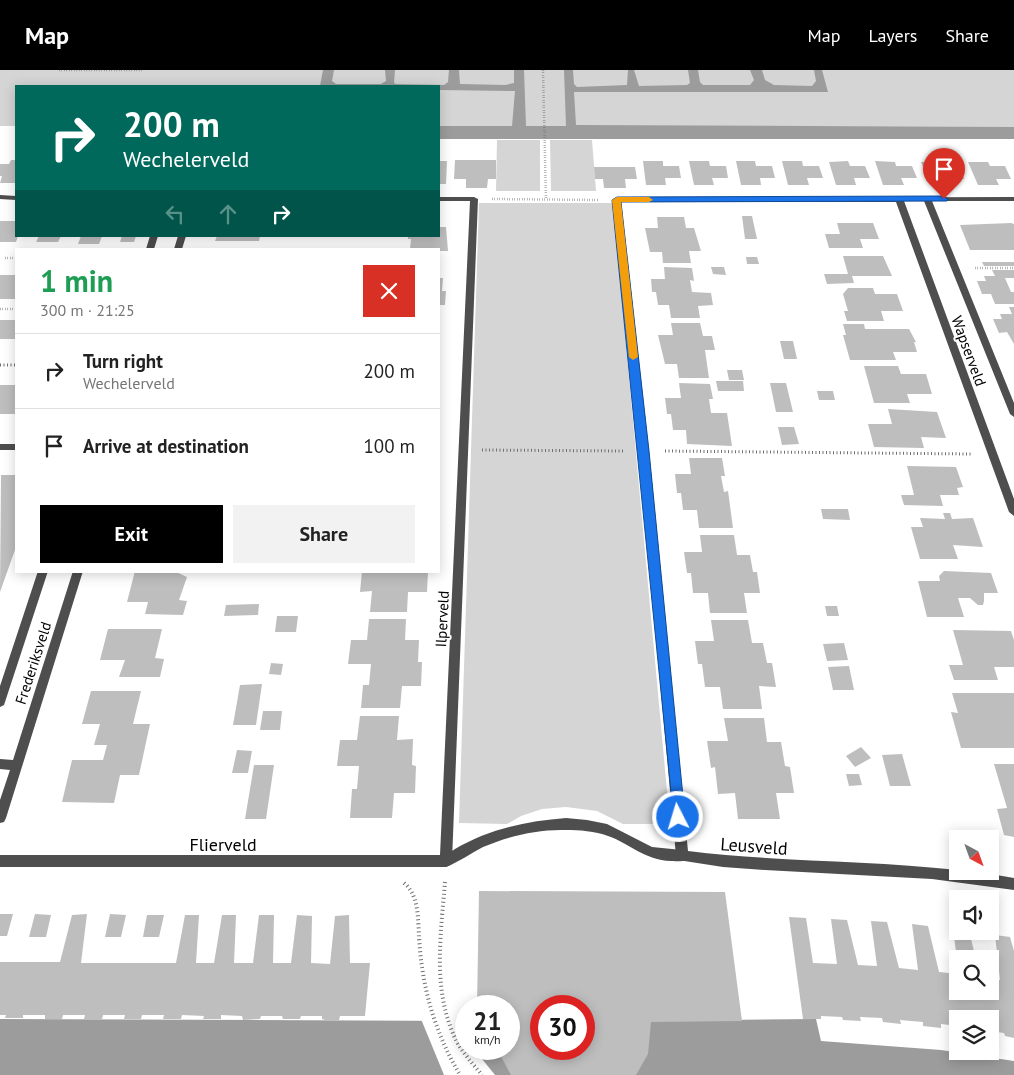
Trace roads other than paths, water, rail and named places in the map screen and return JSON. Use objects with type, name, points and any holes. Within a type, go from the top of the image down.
[{"type":"street","points":[[0,198],[15,198]]},
{"type":"street","name":"Ilperveld","points":[[440,199],[474,199],[446,861]]},
{"type":"street","name":"Wapserveld","points":[[900,199],[1014,512]]},
{"type":"street","name":"Wapserveld","points":[[927,199],[1014,414]]},
{"type":"street","points":[[682,856],[644,451],[617,200],[1014,199]]},
{"type":"street","points":[[0,447],[15,447]]},
{"type":"street","name":"Frederiksveld","points":[[0,702],[42,573]]},
{"type":"street","name":"Frederiksveld","points":[[17,765],[77,573]]},
{"type":"street","points":[[0,764],[17,765],[0,818]]},
{"type":"street","name":"Leusveld","points":[[446,861],[462,850],[489,840],[556,824],[591,826],[616,834],[654,853],[731,863],[868,868],[1014,884]]},
{"type":"street","name":"Flierveld","points":[[0,862],[446,861]]}]
